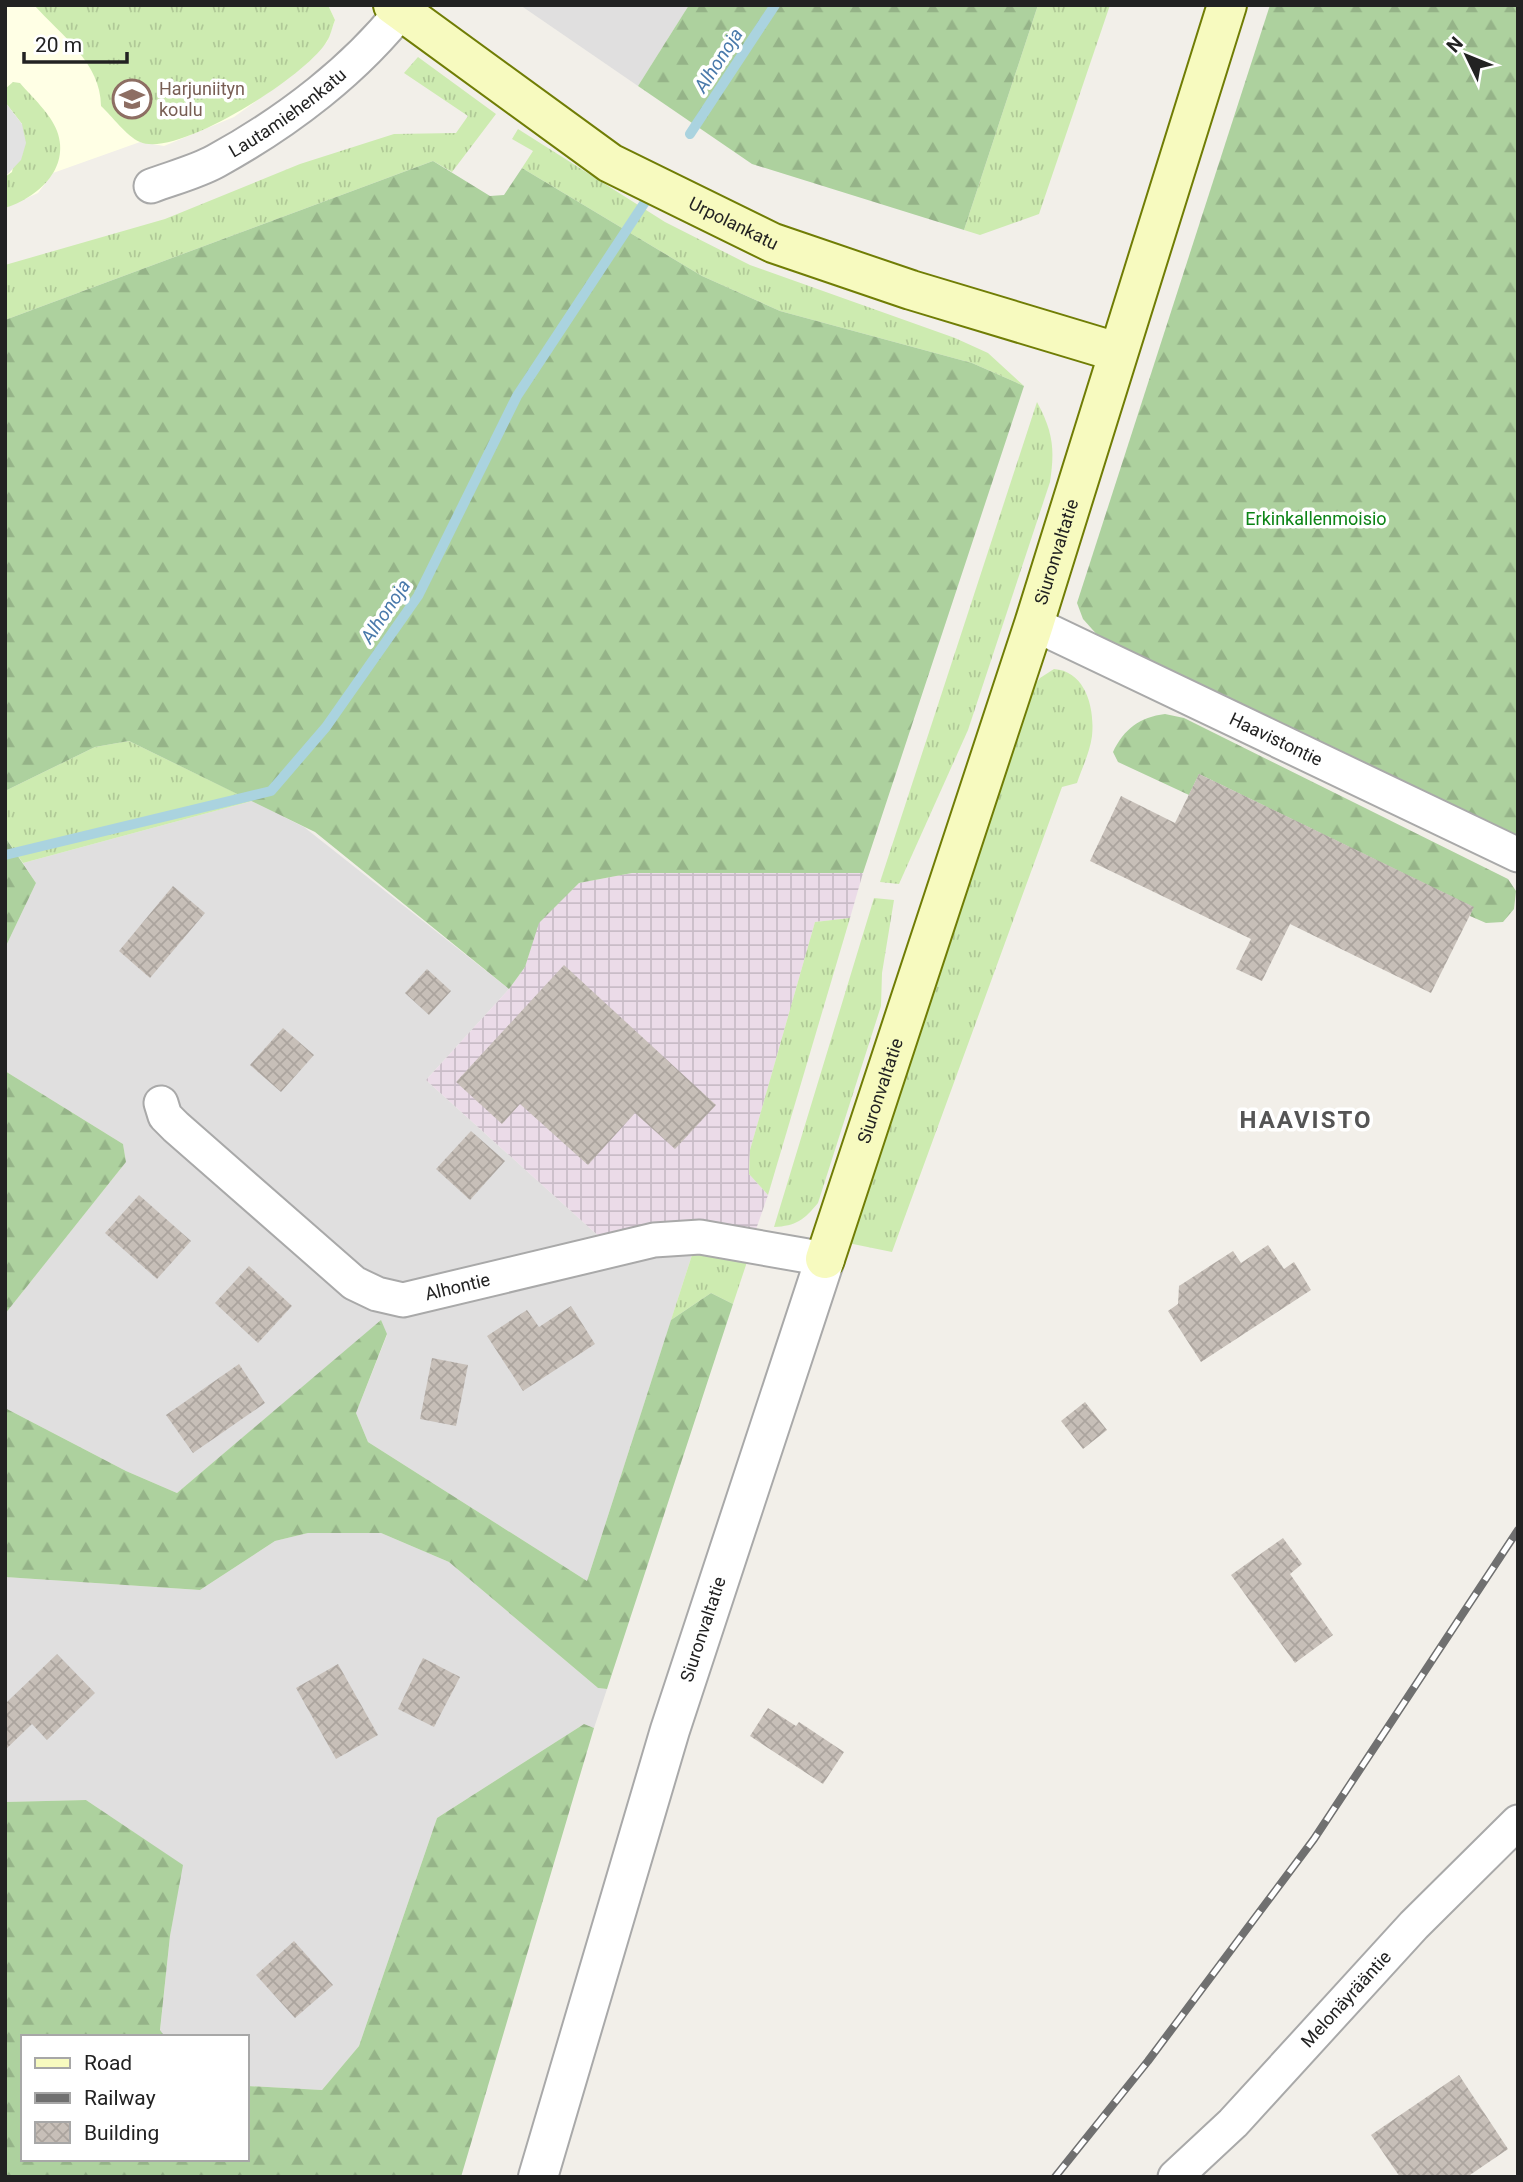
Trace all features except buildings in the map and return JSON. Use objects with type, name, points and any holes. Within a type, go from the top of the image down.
[{"type":"main road","name":"Siuronvaltatie","points":[[825,1259],[1034,624],[1227,5]]},
{"type":"main road","name":"Urpolankatu","points":[[400,7],[610,163],[773,243],[911,290],[1117,352]]},
{"type":"street","name":"Lautamiehenkatu","points":[[151,186],[215,162],[277,123],[336,78],[383,34],[400,7]]},
{"type":"street","name":"Haavistontie","points":[[1034,624],[1518,855]]},
{"type":"street","name":"Alhontie","points":[[161,1103],[165,1116],[176,1127],[354,1283],[377,1294],[403,1300],[654,1240],[700,1237],[825,1259]]},
{"type":"street","name":"Siuronvaltatie","points":[[538,2177],[670,1730],[825,1259]]},
{"type":"street","name":"Melonäyrääntie","points":[[1175,2177],[1233,2123],[1414,1925],[1518,1822]]},
{"type":"shaded area","name":"Harjuniityn koulu","points":[[5,5],[328,5],[335,20],[327,42],[284,81],[234,117],[164,146],[140,142],[53,173],[38,193],[5,208]]},
{"type":"shaded area","points":[[520,5],[689,5],[638,86]]},
{"type":"shaded area","points":[[5,102],[22,124],[26,143],[21,160],[5,177]]},
{"type":"shaded area","points":[[252,801],[304,827],[509,989],[426,1080],[603,1240],[403,1286],[378,1282],[358,1271],[177,1109],[160,1128],[345,1290],[363,1302],[386,1311],[636,1255],[693,1252],[587,1581],[368,1442],[356,1413],[387,1335],[381,1321],[177,1493],[126,1471],[5,1408],[5,1314],[126,1162],[123,1144],[5,1071],[5,948],[36,883],[23,863]]},
{"type":"shaded area","points":[[632,873],[863,873],[850,918],[815,922],[750,1150],[749,1174],[768,1195],[754,1235],[603,1240],[426,1080],[509,989],[525,967],[538,923],[579,883]]},
{"type":"shaded area","points":[[308,1533],[381,1533],[449,1562],[598,1688],[607,1689],[594,1728],[584,1724],[437,1818],[359,2046],[322,2090],[248,2086],[248,2035],[163,2035],[160,2031],[170,1936],[182,1865],[86,1800],[5,1802],[5,1577],[200,1590],[275,1541]]},
{"type":"green space","name":"Harjuniityn koulu","points":[[34,5],[328,5],[335,20],[328,39],[315,56],[270,92],[211,126],[183,138],[158,144],[135,139],[101,106],[99,91],[87,63]]},
{"type":"green space","points":[[689,5],[1038,5],[964,230],[752,164],[638,86]]},
{"type":"green space","points":[[1038,5],[1110,5],[1039,214],[980,235],[964,230]]},
{"type":"green space","name":"Erkinkallenmoisio","points":[[1270,5],[1518,5],[1518,842],[1100,638],[1083,619],[1077,603]]},
{"type":"green space","points":[[418,57],[496,114],[452,172],[433,161],[5,320],[5,265],[165,219],[300,164],[394,134],[456,133],[468,116],[404,73]]},
{"type":"green space","points":[[13,82],[20,83],[46,112],[57,131],[60,145],[59,158],[48,180],[29,197],[5,208],[5,177],[12,172],[22,124],[5,102],[5,89]]},
{"type":"green space","points":[[518,129],[665,222],[750,265],[955,338],[988,353],[1024,386],[972,363],[780,311],[702,276],[522,168],[533,151],[512,139]]},
{"type":"green space","points":[[433,161],[490,196],[504,195],[522,168],[702,276],[780,311],[972,363],[1024,386],[863,873],[632,873],[579,883],[539,923],[525,967],[509,989],[315,832],[129,741],[95,747],[5,791],[5,320]]},
{"type":"green space","points":[[1037,402],[1051,441],[1050,482],[968,730],[899,884],[880,882]]},
{"type":"green space","points":[[1054,669],[1073,676],[1086,692],[1092,714],[1092,736],[1086,760],[1077,783],[1062,787],[892,1252],[848,1243],[1028,694],[1040,678]]},
{"type":"green space","points":[[1165,714],[1184,718],[1508,879],[1516,891],[1514,909],[1503,922],[1486,923],[1470,916],[1473,907],[1199,774],[1189,795],[1118,762],[1113,752],[1122,737],[1140,721]]},
{"type":"green space","points":[[129,741],[252,801],[23,863],[5,837],[5,791],[95,747]]},
{"type":"green space","points":[[5,837],[36,883],[5,948]]},
{"type":"green space","points":[[874,898],[894,900],[882,973],[881,1006],[818,1203],[799,1221],[774,1227]]},
{"type":"green space","points":[[850,918],[768,1195],[749,1174],[750,1150],[815,922]]},
{"type":"green space","points":[[5,1071],[123,1144],[126,1162],[5,1314]]},
{"type":"green space","points":[[693,1252],[748,1259],[733,1304],[711,1293],[671,1320]]},
{"type":"green space","points":[[711,1293],[733,1304],[607,1689],[598,1688],[449,1562],[381,1533],[308,1533],[275,1541],[200,1590],[5,1577],[5,1408],[126,1471],[177,1493],[381,1320],[387,1334],[356,1413],[368,1442],[587,1581],[671,1320]]},
{"type":"green space","points":[[584,1724],[594,1728],[461,2177],[5,2177],[5,1802],[86,1800],[183,1865],[170,1936],[160,2030],[164,2035],[21,2035],[21,2161],[248,2161],[248,2086],[322,2090],[359,2046],[437,1818]]},
{"type":"waterway","name":"Alhonoja","points":[[690,134],[775,5]]},
{"type":"waterway","name":"Alhonoja","points":[[5,855],[271,791],[326,727],[418,596],[517,396],[645,202]]},
{"type":"railway","points":[[1055,2177],[1148,2061],[1314,1839],[1518,1530]]},
{"type":"place","name":"Harjuniityn koulu","points":[[132,99]]},
{"type":"district","name":"HAAVISTO","points":[[1306,1120]]}]
